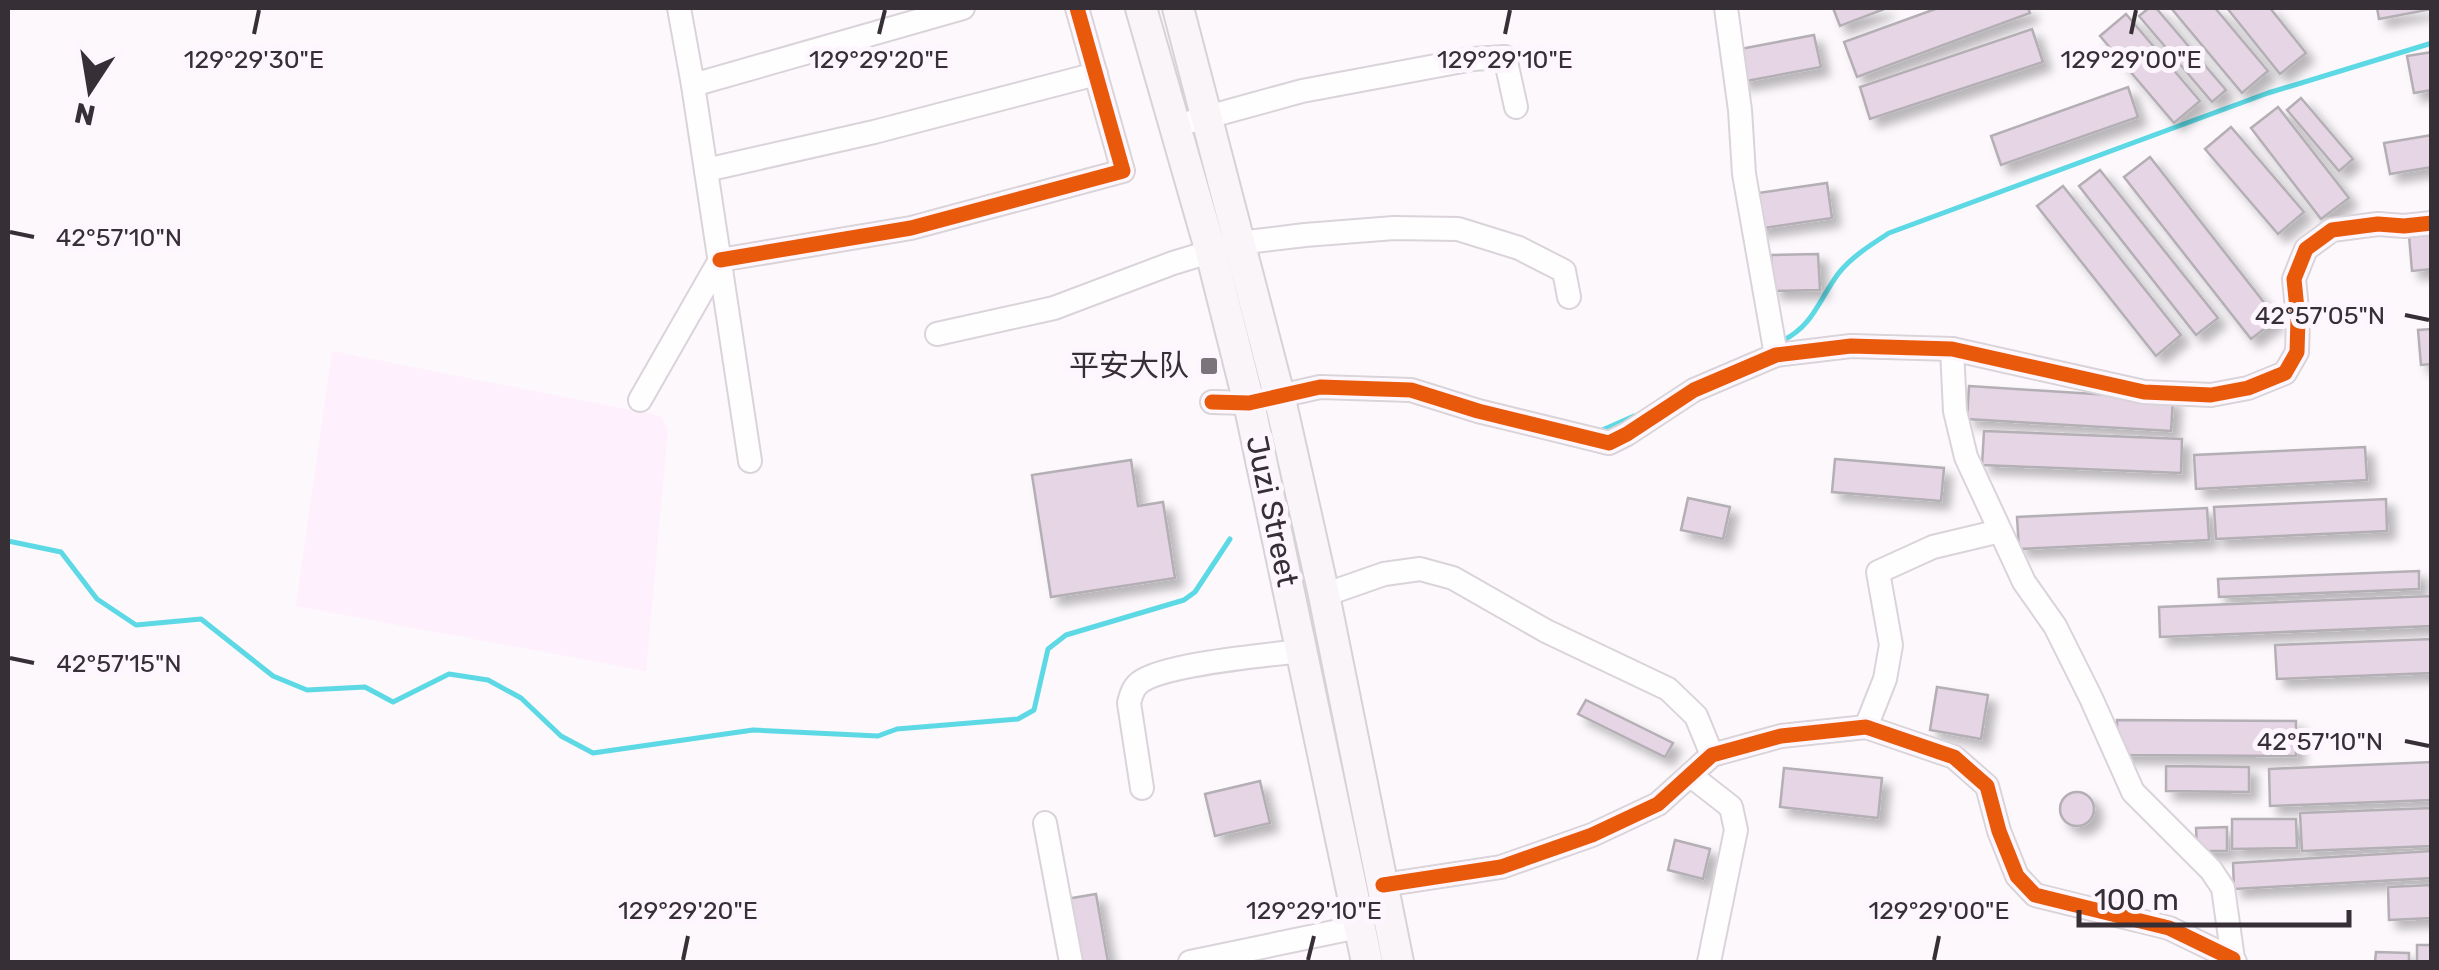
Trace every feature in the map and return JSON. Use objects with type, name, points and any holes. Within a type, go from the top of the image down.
[{"type":"main road","name":"Juzi Street","points":[[1140,8],[1175,127],[1225,247],[1279,395],[1398,962]]},
{"type":"main road","name":"Juzi Street","points":[[1178,8],[1206,117],[1249,403],[1368,962]]},
{"type":"street","points":[[679,8],[750,461]]},
{"type":"street","points":[[694,86],[963,8]]},
{"type":"street","points":[[720,260],[912,228],[1123,171],[1077,8]]},
{"type":"street","points":[[1726,8],[1744,174],[1774,347]]},
{"type":"street","points":[[1175,127],[1302,91],[1473,59],[1505,57],[1516,107]]},
{"type":"street","points":[[706,170],[874,132],[1096,74]]},
{"type":"street","points":[[1212,402],[1249,403],[1320,387],[1411,390],[1608,443],[1774,347],[1850,346],[1952,349],[2144,392],[2211,395],[2248,388],[2285,372],[2296,352],[2294,279],[2306,250],[2332,230],[2432,223]]},
{"type":"street","points":[[937,334],[1054,308],[1225,247],[1394,228],[1458,230],[1518,248],[1564,271],[1569,297]]},
{"type":"street","points":[[640,400],[720,260]]},
{"type":"street","points":[[1952,349],[1956,411],[1966,456],[2000,531],[2024,582],[2062,640],[2133,792],[2210,870],[2222,888],[2231,961]]},
{"type":"street","points":[[1866,727],[1885,679],[1891,645],[1878,572],[1932,547],[2000,531]]},
{"type":"street","points":[[1324,595],[1358,581],[1420,569],[1453,578],[1546,631],[1668,690],[1696,716],[1712,755]]},
{"type":"street","points":[[1142,788],[1129,704],[1131,694],[1142,680],[1176,668],[1302,651]]},
{"type":"street","points":[[1383,885],[1501,867],[1592,835],[1658,804],[1712,755],[1781,736],[1866,727],[1954,757],[1987,786],[2017,876],[2035,895],[2169,928],[2231,961]]},
{"type":"street","points":[[1690,775],[1731,808],[1736,830],[1709,962]]},
{"type":"street","points":[[1045,823],[1072,962]]},
{"type":"street","points":[[1190,962],[1358,927]]},
{"type":"shaded area","points":[[332,351],[661,416],[668,429],[646,671],[296,606]]},
{"type":"building","points":[[1833,8],[1887,8],[1840,26]]},
{"type":"building","points":[[1938,8],[2028,8],[2030,13],[1857,77],[1844,42]]},
{"type":"building","points":[[2156,8],[2226,90],[2212,102],[2139,16]]},
{"type":"building","points":[[2171,8],[2215,8],[2268,71],[2242,93]]},
{"type":"building","points":[[2227,8],[2270,8],[2306,53],[2280,74]]},
{"type":"building","points":[[2377,8],[2432,8],[2432,9],[2379,19]]},
{"type":"building","points":[[2126,14],[2200,101],[2174,123],[2100,36]]},
{"type":"building","points":[[2032,29],[2043,62],[1870,119],[1860,87]]},
{"type":"building","points":[[1814,35],[1821,67],[1741,82],[1735,50]]},
{"type":"building","points":[[2432,52],[2432,90],[2414,93],[2407,56]]},
{"type":"building","points":[[2128,87],[2138,117],[2001,165],[1991,136]]},
{"type":"building","points":[[2301,98],[2353,159],[2339,171],[2287,110]]},
{"type":"building","points":[[2278,107],[2349,198],[2321,219],[2251,128]]},
{"type":"building","points":[[2231,127],[2304,212],[2278,234],[2205,149]]},
{"type":"building","points":[[2432,135],[2432,167],[2390,174],[2384,143]]},
{"type":"building","points":[[2150,157],[2277,319],[2251,339],[2124,177]]},
{"type":"building","points":[[2100,170],[2218,318],[2196,335],[2079,186]]},
{"type":"building","points":[[1827,183],[1832,218],[1757,229],[1751,194]]},
{"type":"building","points":[[2063,186],[2181,335],[2156,356],[2037,206]]},
{"type":"building","points":[[2432,234],[2432,269],[2412,271],[2409,236]]},
{"type":"building","points":[[1818,254],[1820,290],[1773,291],[1771,255]]},
{"type":"building","points":[[2432,329],[2432,364],[2421,365],[2418,330]]},
{"type":"building","points":[[1969,386],[2173,399],[2171,431],[1967,419]]},
{"type":"building","points":[[1984,431],[2182,439],[2181,473],[1982,465]]},
{"type":"building","points":[[2365,447],[2367,480],[2196,489],[2194,455]]},
{"type":"building","points":[[1835,459],[1944,468],[1941,501],[1832,492]]},
{"type":"building","points":[[1131,460],[1138,506],[1163,502],[1175,578],[1051,597],[1032,475]]},
{"type":"building","points":[[1688,498],[1730,507],[1723,539],[1681,530]]},
{"type":"building","points":[[2386,499],[2387,531],[2216,539],[2214,507]]},
{"type":"building","points":[[2207,508],[2209,540],[2019,549],[2017,517]]},
{"type":"building","points":[[2419,571],[2419,589],[2219,597],[2218,579]]},
{"type":"building","points":[[2432,596],[2432,626],[2160,637],[2159,607]]},
{"type":"building","points":[[2432,639],[2432,673],[2277,679],[2275,645]]},
{"type":"building","points":[[1937,687],[1988,695],[1981,739],[1930,730]]},
{"type":"building","points":[[1586,700],[1673,743],[1665,757],[1578,714]]},
{"type":"building","points":[[2117,720],[2296,721],[2296,756],[2117,755]]},
{"type":"building","points":[[2432,762],[2432,800],[2270,806],[2269,769]]},
{"type":"building","points":[[2166,766],[2249,767],[2249,792],[2166,791]]},
{"type":"building","points":[[1784,768],[1882,778],[1878,818],[1780,807]]},
{"type":"building","points":[[1260,781],[1270,823],[1215,836],[1205,794]]},
{"type":"building","points":[[2077,792],[2089,797],[2094,809],[2089,821],[2077,826],[2065,821],[2060,809],[2065,797]]},
{"type":"building","points":[[2432,808],[2432,846],[2302,851],[2300,813]]},
{"type":"building","points":[[2232,819],[2296,819],[2297,848],[2232,849]]},
{"type":"building","points":[[2227,827],[2227,851],[2197,851],[2196,828]]},
{"type":"building","points":[[1675,840],[1710,849],[1703,879],[1668,870]]},
{"type":"building","points":[[2432,851],[2432,878],[2234,889],[2233,863]]},
{"type":"building","points":[[2432,885],[2432,918],[2389,920],[2388,887]]},
{"type":"building","points":[[1096,894],[1108,962],[1077,962],[1066,899]]},
{"type":"building","points":[[2417,945],[2432,945],[2432,962],[2417,962]]},
{"type":"building","points":[[2376,952],[2409,953],[2409,962],[2375,962]]},
{"type":"waterway","points":[[1782,341],[1808,320],[1843,268],[1889,233],[2268,93],[2432,43]]},
{"type":"waterway","points":[[1598,432],[1634,416]]},
{"type":"waterway","points":[[8,541],[61,552],[97,599],[136,625],[201,619],[273,676],[307,690],[365,687],[393,702],[449,674],[488,680],[521,698],[561,736],[593,753],[753,730],[878,736],[897,729],[1018,719],[1034,710],[1048,649],[1066,635],[1184,600],[1195,592],[1230,539]]},
{"type":"cycle path","points":[[720,260],[911,228],[1123,171],[1077,8]]},
{"type":"cycle path","points":[[1212,402],[1249,403],[1320,387],[1411,390],[1609,443],[1694,390],[1776,355],[1851,346],[1952,349],[2144,392],[2211,395],[2248,388],[2285,373],[2297,352],[2294,279],[2306,249],[2332,230],[2432,223]]},
{"type":"cycle path","points":[[1383,885],[1501,867],[1592,835],[1658,804],[1712,755],[1781,736],[1866,727],[1954,757],[1987,786],[2017,876],[2035,895],[2169,928],[2233,959]]},
{"type":"place","name":"平安大队","points":[[1209,366]]}]
